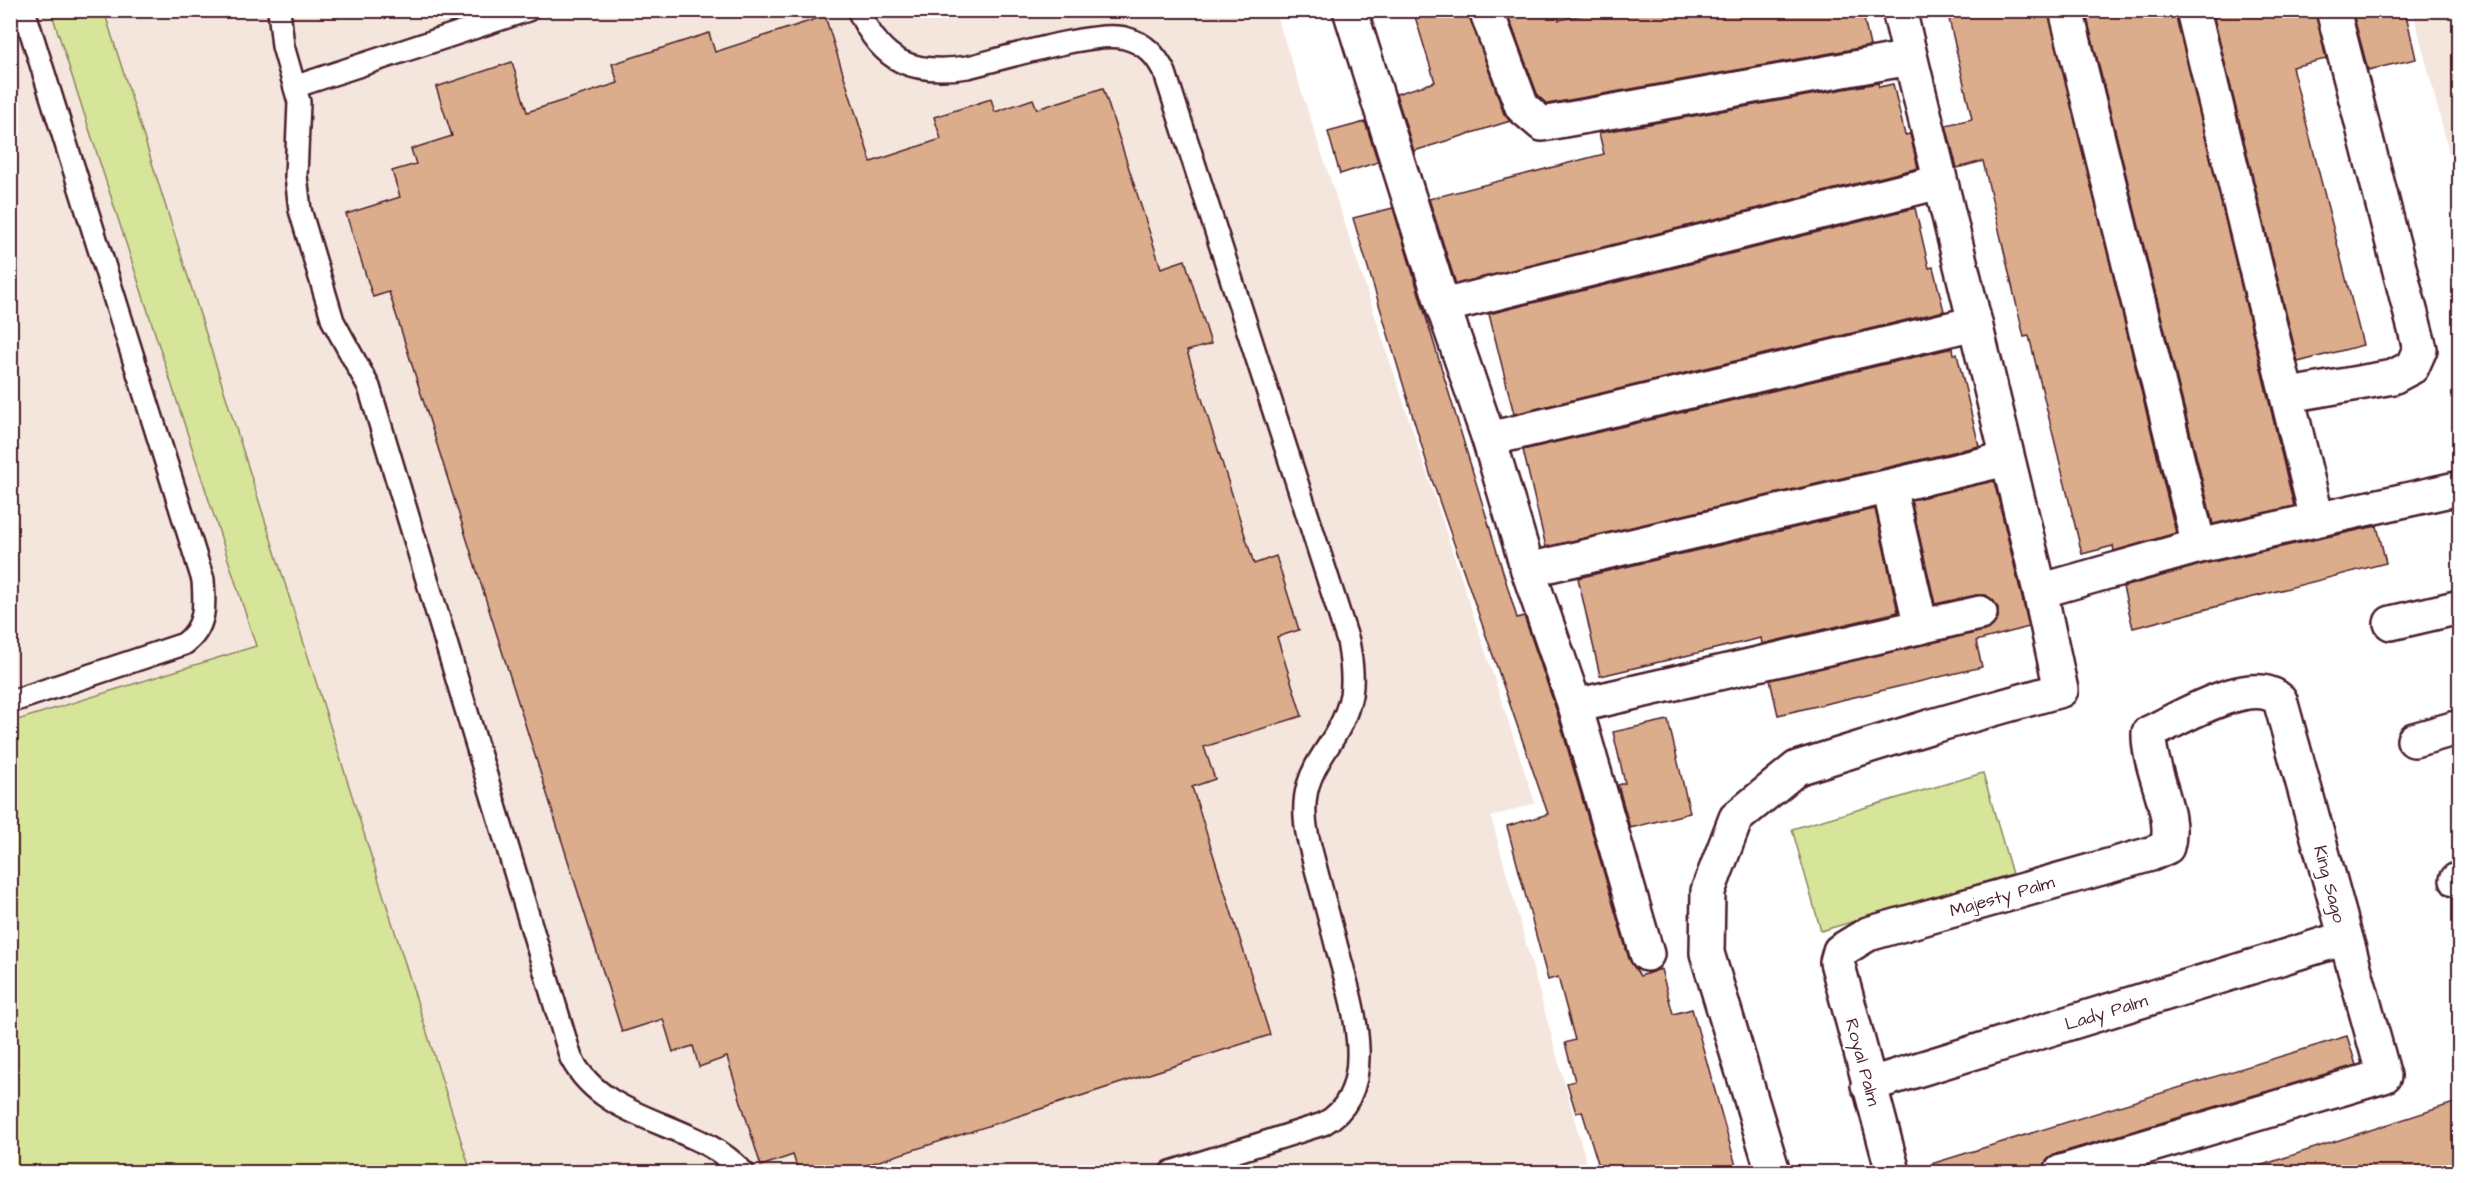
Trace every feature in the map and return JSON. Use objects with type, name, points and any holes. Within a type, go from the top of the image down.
[{"type":"street","points":[[1350,10],[1443,306],[1490,439],[1528,570],[1575,706],[1647,954]]},
{"type":"street","points":[[1486,10],[1522,107],[1542,124],[1910,58]]},
{"type":"street","points":[[1773,1173],[1707,953],[1708,891],[1736,818],[1797,768],[1929,727],[2061,690],[2040,591],[1899,10]]},
{"type":"street","points":[[2066,10],[2199,546]]},
{"type":"street","points":[[2193,10],[2289,395],[2317,519]]},
{"type":"street","points":[[2289,395],[2393,377],[2412,367],[2420,349],[2333,10]]},
{"type":"street","points":[[1443,306],[1940,182]]},
{"type":"street","points":[[1490,439],[1975,323]]},
{"type":"street","points":[[1528,570],[2007,459]]},
{"type":"street","points":[[1889,487],[1921,627]]},
{"type":"street","points":[[2040,591],[2199,546],[2460,488]]},
{"type":"street","points":[[2391,623],[2460,607]]},
{"type":"street","points":[[1575,706],[1980,613]]},
{"type":"street","name":"Majesty Palm","points":[[1840,951],[1868,934],[2151,854],[2167,847],[2171,832],[2148,751],[2149,733],[2231,695],[2259,690],[2273,693]]},
{"type":"street","name":"King Sago","points":[[2127,1163],[2384,1076],[2280,700],[2273,693]]},
{"type":"street","points":[[2415,740],[2460,727]]},
{"type":"street","name":"Lady Palm","points":[[1868,1085],[2345,938]]},
{"type":"street","name":"Royal Palm","points":[[1840,951],[1837,962],[1893,1173]]},
{"type":"street","points":[[2061,1173],[2127,1163]]},
{"type":"lane","points":[[10,702],[184,644],[200,628],[204,599],[203,580],[24,10]]},
{"type":"lane","points":[[279,10],[283,46],[297,86],[299,102],[296,184],[303,221],[333,321],[369,387],[571,1058],[578,1072],[602,1095],[721,1152],[743,1173]]},
{"type":"lane","points":[[297,86],[528,10]]},
{"type":"lane","points":[[858,10],[875,42],[886,54],[915,67],[947,70],[968,67],[1109,36],[1138,42],[1150,49],[1165,73],[1348,641],[1352,674],[1348,706],[1341,723],[1315,764],[1305,798],[1308,837],[1354,1013],[1357,1054],[1352,1091],[1335,1117],[1323,1124],[1171,1173]]},
{"type":"shaded area","points":[[10,11],[1275,11],[1535,803],[1491,817],[1589,1172],[11,1172]]},
{"type":"shaded area","points":[[2413,11],[2459,11],[2459,192]]},
{"type":"green space","points":[[51,11],[104,11],[471,1172],[11,1172],[11,722],[256,646]]},
{"type":"green space","points":[[1983,773],[2012,874],[1821,931],[1792,829]]},
{"type":"building","points":[[1413,10],[1468,10],[1504,114],[1510,121],[1414,151],[1396,94],[1435,82]]},
{"type":"building","points":[[1506,10],[1558,10],[1559,20],[1604,10],[1862,10],[1870,46],[1547,104],[1538,96]]},
{"type":"building","points":[[1947,10],[2048,10],[2176,533],[2114,551],[2113,546],[2082,554],[2029,336],[2024,337],[1983,161],[1957,168],[1946,125],[1972,119]]},
{"type":"building","points":[[2085,10],[2175,10],[2294,506],[2213,524]]},
{"type":"building","points":[[2212,10],[2315,10],[2326,59],[2292,67],[2363,345],[2298,362]]},
{"type":"building","points":[[2352,10],[2405,10],[2416,59],[2368,70]]},
{"type":"building","points":[[825,16],[871,162],[941,139],[934,117],[991,99],[995,112],[1033,99],[1037,109],[1103,88],[1161,268],[1185,260],[1211,344],[1187,351],[1254,564],[1276,556],[1299,630],[1277,637],[1302,716],[1204,747],[1215,779],[1192,787],[1270,1035],[842,1173],[799,1173],[793,1155],[761,1166],[727,1057],[699,1067],[693,1046],[673,1052],[663,1019],[622,1032],[389,292],[373,297],[346,214],[400,197],[392,171],[416,164],[411,149],[452,136],[436,87],[512,62],[527,112],[618,83],[612,64],[709,33],[715,52]]},
{"type":"building","points":[[1878,83],[1879,87],[1893,84],[1905,135],[1910,134],[1918,168],[1456,284],[1429,199],[1604,154],[1599,133]]},
{"type":"building","points":[[1365,122],[1378,162],[1340,174],[1328,132]]},
{"type":"building","points":[[1393,208],[1517,618],[1524,616],[1557,712],[1629,959],[1640,976],[1661,969],[1673,1014],[1692,1009],[1738,1173],[1601,1173],[1582,1111],[1576,1113],[1567,1083],[1575,1081],[1565,1043],[1575,1040],[1558,977],[1548,980],[1507,826],[1548,814],[1432,480],[1353,218]]},
{"type":"building","points":[[1915,208],[1929,268],[1933,267],[1944,311],[1514,414],[1489,314]]},
{"type":"building","points":[[1953,348],[1954,354],[1957,354],[1979,446],[1546,547],[1523,450]]},
{"type":"building","points":[[1994,481],[2029,627],[1976,641],[1982,667],[1778,715],[1770,680],[1984,631],[1993,626],[1998,618],[1998,608],[1986,595],[1935,604],[1911,500]]},
{"type":"building","points":[[1875,509],[1898,612],[1762,644],[1761,638],[1600,676],[1578,578]]},
{"type":"building","points":[[2377,526],[2386,563],[2133,628],[2123,587],[2204,564]]},
{"type":"building","points":[[1668,720],[1690,813],[1630,828],[1618,785],[1625,783],[1613,732]]},
{"type":"building","points":[[2347,1036],[2356,1065],[2056,1154],[2047,1160],[2043,1168],[2028,1173],[1932,1173],[1931,1164]]},
{"type":"building","points":[[2460,1101],[2460,1173],[2260,1173],[2259,1166]]}]
